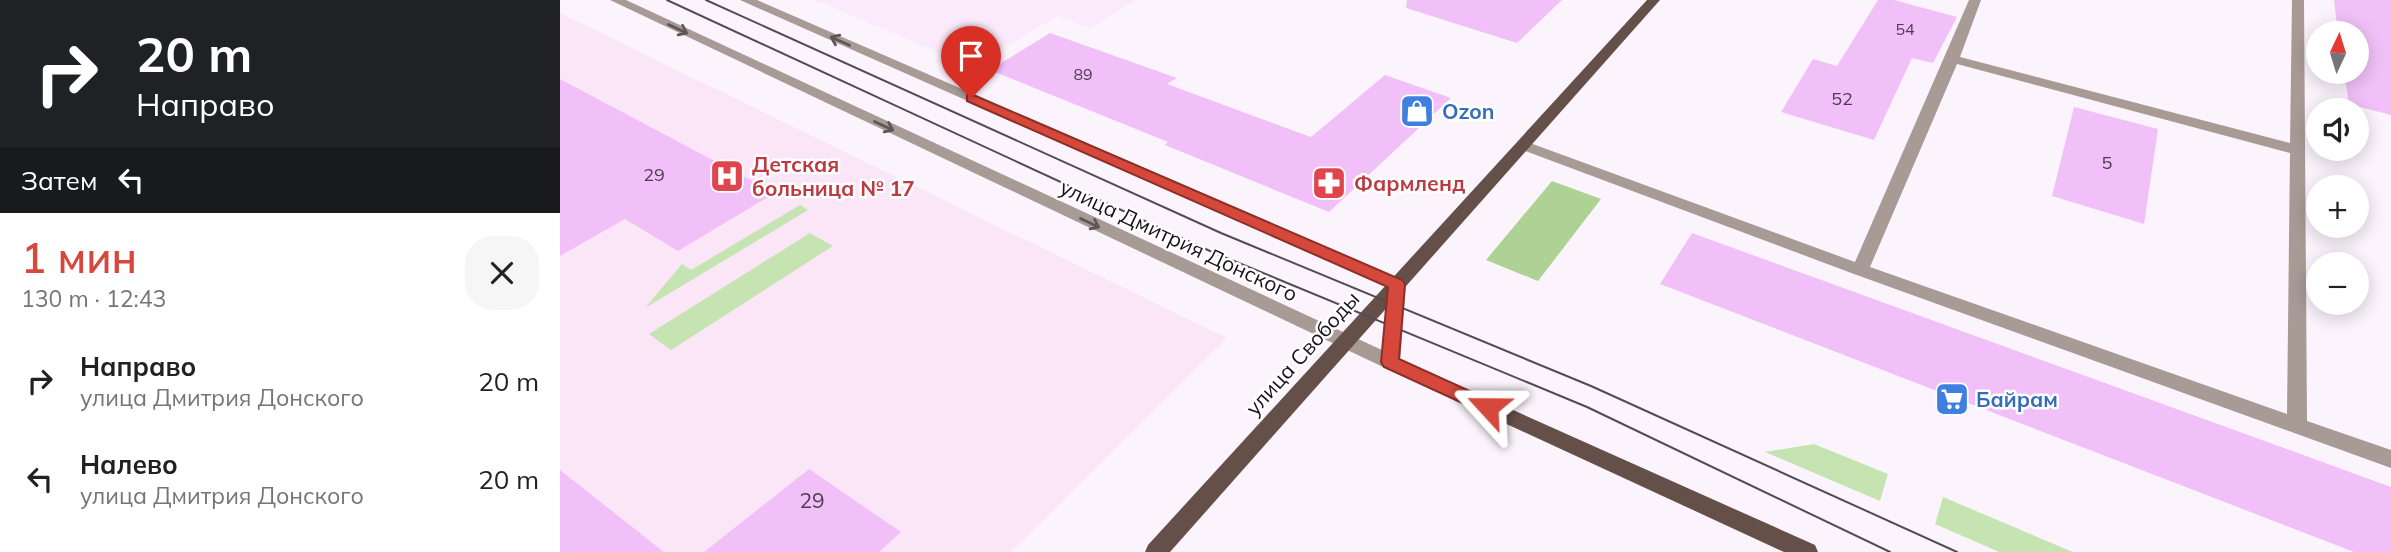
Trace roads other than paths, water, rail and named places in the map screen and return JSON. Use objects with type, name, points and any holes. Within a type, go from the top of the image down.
[{"type":"main road","name":"улица Свободы","points":[[1156,552],[1654,0]]},
{"type":"main road","points":[[1390,362],[1807,552]]},
{"type":"street","name":"улица Дмитрия Донского","points":[[617,0],[1390,362]]},
{"type":"street","name":"улица Дмитрия Донского","points":[[746,0],[1397,284]]},
{"type":"street","points":[[1860,270],[1952,60],[1975,0]]},
{"type":"street","points":[[2297,426],[2298,0]]},
{"type":"street","points":[[1952,60],[2298,150]]},
{"type":"street","points":[[1525,146],[1860,270],[2391,460]]},
{"type":"street","points":[[1390,362],[1397,284]]},
{"type":"tram line","points":[[667,0],[1210,251],[1587,407],[1890,552]]},
{"type":"tram line","points":[[706,0],[1221,233],[1591,386],[1957,552]]},
{"type":"place","name":"Ozon","points":[[1417,111]]},
{"type":"place","name":"Детская больница № 17","points":[[727,176]]},
{"type":"place","name":"Фармленд","points":[[1329,183]]},
{"type":"place","name":"Байрам","points":[[1952,399]]}]
